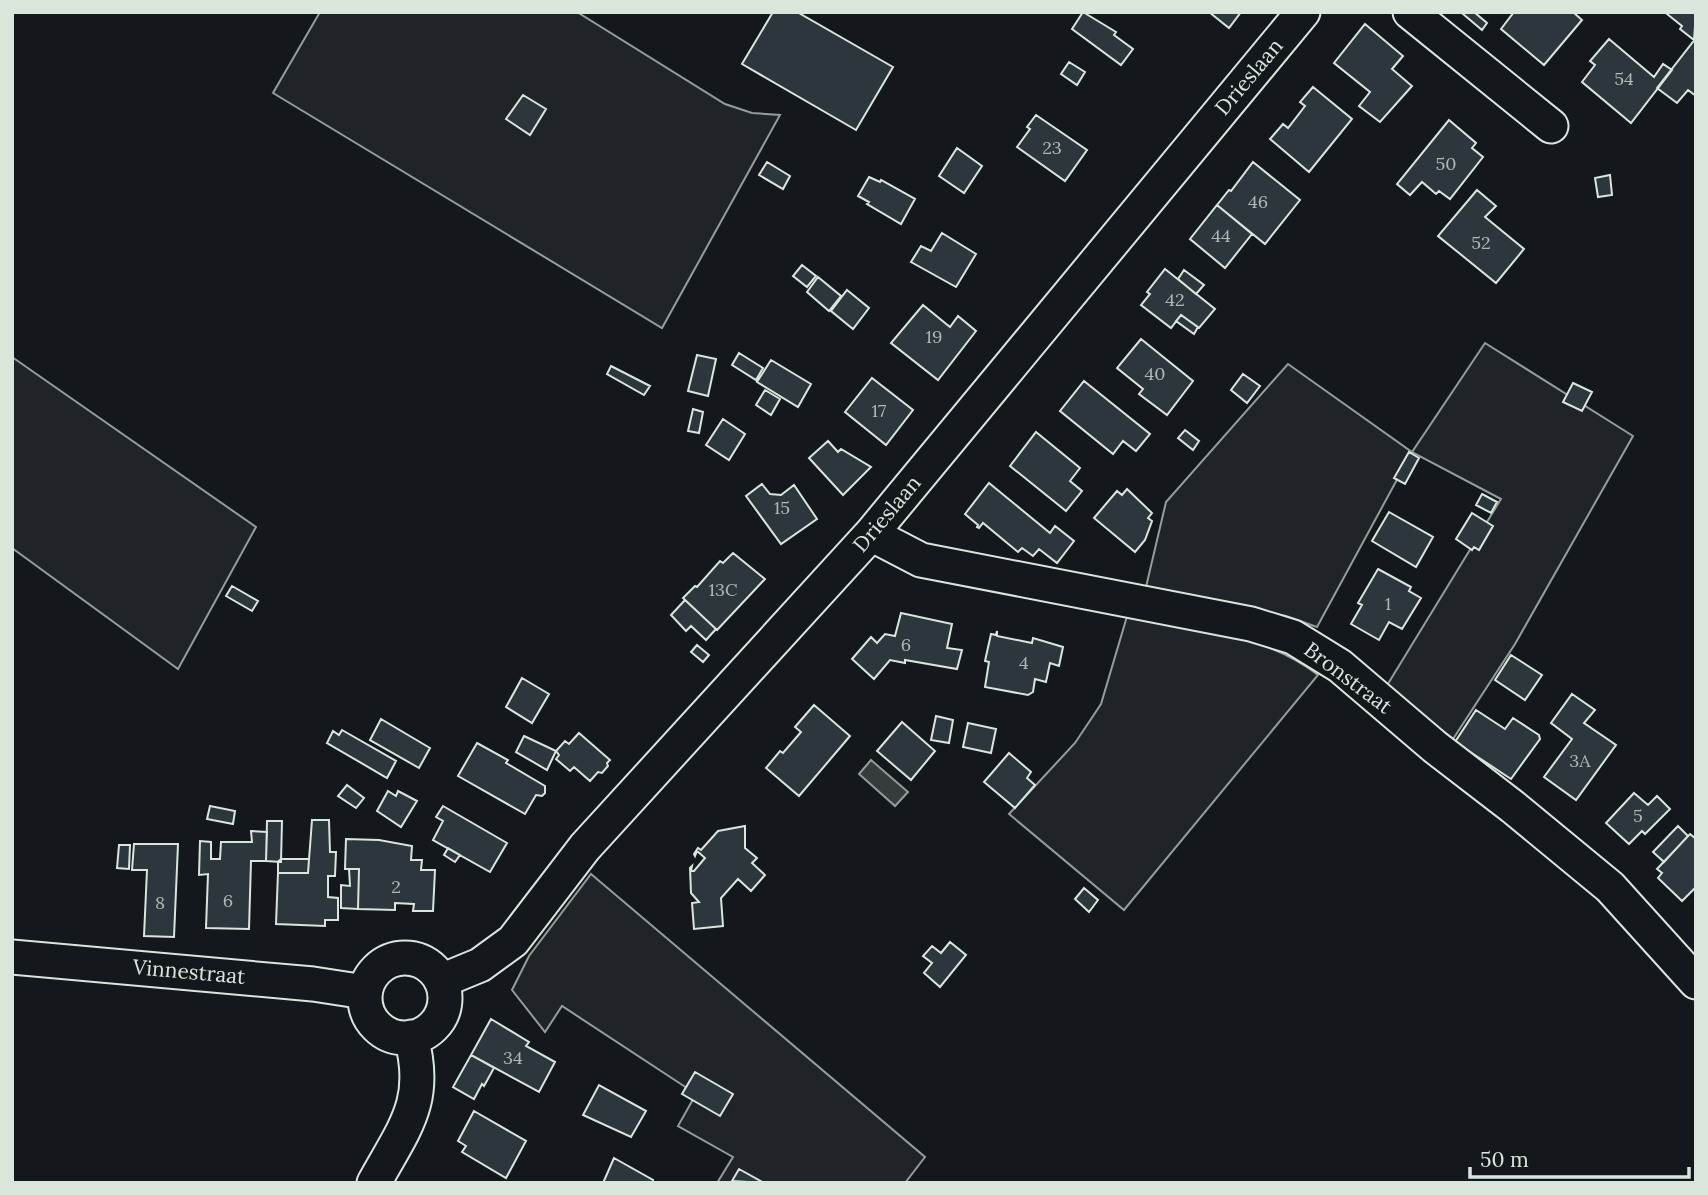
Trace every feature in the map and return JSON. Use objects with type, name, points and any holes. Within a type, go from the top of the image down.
[{"type":"street","name":"Drieslaan","points":[[441,981],[481,965],[513,941],[585,847],[871,534],[1303,12]]},
{"type":"street","points":[[1410,12],[1551,125]]},
{"type":"street","name":"Bronstraat","points":[[871,534],[921,560],[1237,621],[1293,637],[1340,666],[1435,747],[1610,887],[1696,982]]},
{"type":"street","name":"Vinnestraat","points":[[12,957],[300,982],[365,992]]},
{"type":"street","points":[[398,958],[419,960],[428,965],[441,981],[444,1001],[437,1021],[421,1034],[399,1037],[387,1034],[377,1027],[370,1017],[365,992],[380,966],[398,958]]},
{"type":"street","points":[[374,1183],[414,1111],[418,1081],[417,1056],[411,1037]]},
{"type":"shaded area","points":[[320,12],[577,12],[725,104],[752,113],[780,115],[662,328],[273,93]]},
{"type":"shaded area","points":[[1485,343],[1633,436],[1515,644],[1453,739],[1386,687],[1501,499],[1412,452]]},
{"type":"shaded area","points":[[12,357],[256,527],[178,669],[12,548]]},
{"type":"shaded area","points":[[1288,364],[1412,452],[1317,627],[1286,616],[1146,587],[1166,502]]},
{"type":"shaded area","points":[[1128,613],[1251,641],[1297,661],[1318,675],[1124,910],[1009,814],[1075,743],[1101,704]]},
{"type":"shaded area","points":[[871,760],[908,792],[895,806],[859,774]]},
{"type":"shaded area","points":[[591,874],[925,1157],[905,1183],[717,1183],[733,1157],[678,1126],[696,1094],[562,1006],[545,1032],[512,990],[529,956]]},
{"type":"building","points":[[773,12],[797,12],[893,67],[856,130],[742,64]]},
{"type":"building","points":[[1083,12],[1116,32],[1114,35],[1133,49],[1121,65],[1072,29]]},
{"type":"building","points":[[1209,12],[1241,12],[1229,28]]},
{"type":"building","points":[[1474,12],[1487,23],[1482,30],[1463,14]]},
{"type":"building","points":[[1514,12],[1573,12],[1582,20],[1544,65],[1501,29]]},
{"type":"building","points":[[1696,12],[1694,40],[1680,29],[1682,26],[1667,14]]},
{"type":"building","points":[[1365,24],[1403,56],[1392,69],[1412,86],[1380,122],[1359,106],[1370,92],[1334,63]]},
{"type":"building","points":[[1696,38],[1696,96],[1688,90],[1677,103],[1657,88]]},
{"type":"building","points":[[1609,39],[1654,77],[1663,64],[1672,70],[1631,123],[1582,82],[1595,65],[1590,61]]},
{"type":"building","points":[[1069,62],[1085,72],[1077,85],[1061,74]]},
{"type":"building","points":[[1313,87],[1352,119],[1309,172],[1270,139],[1283,124],[1288,128],[1305,106],[1300,102]]},
{"type":"building","points":[[523,95],[546,109],[530,135],[506,119]]},
{"type":"building","points":[[1036,115],[1087,150],[1065,181],[1017,147]]},
{"type":"building","points":[[1449,120],[1476,143],[1472,148],[1483,157],[1450,199],[1439,191],[1436,194],[1422,182],[1410,195],[1397,184]]},
{"type":"building","points":[[957,148],[982,166],[964,193],[939,176]]},
{"type":"building","points":[[767,162],[790,176],[783,189],[759,175]]},
{"type":"building","points":[[1253,162],[1300,200],[1265,244],[1217,205]]},
{"type":"building","points":[[1610,175],[1612,195],[1598,197],[1595,178]]},
{"type":"building","points":[[869,177],[880,182],[881,180],[915,199],[901,224],[858,196]]},
{"type":"building","points":[[1477,190],[1496,206],[1485,217],[1524,249],[1496,283],[1438,236]]},
{"type":"building","points":[[1217,205],[1252,234],[1225,268],[1190,239]]},
{"type":"building","points":[[942,233],[976,254],[956,287],[911,262],[921,246],[931,251]]},
{"type":"building","points":[[802,265],[816,276],[807,287],[793,276]]},
{"type":"building","points":[[1165,269],[1215,309],[1199,328],[1181,315],[1171,328],[1141,305],[1150,294],[1147,292]]},
{"type":"building","points":[[1184,270],[1204,285],[1196,294],[1178,279]]},
{"type":"building","points":[[818,277],[841,296],[829,311],[807,292]]},
{"type":"building","points":[[847,290],[869,308],[853,329],[831,311]]},
{"type":"building","points":[[923,305],[950,327],[958,316],[976,331],[938,380],[891,343]]},
{"type":"building","points":[[1181,315],[1198,327],[1194,334],[1176,321]]},
{"type":"building","points":[[1141,339],[1193,381],[1167,415],[1139,394],[1143,389],[1117,368]]},
{"type":"building","points":[[739,353],[763,368],[756,380],[732,365]]},
{"type":"building","points":[[697,355],[716,359],[708,396],[688,391]]},
{"type":"building","points":[[771,360],[811,384],[798,407],[757,382]]},
{"type":"building","points":[[611,366],[650,386],[644,395],[607,374]]},
{"type":"building","points":[[1243,374],[1260,386],[1247,403],[1231,390]]},
{"type":"building","points":[[872,378],[913,410],[886,445],[845,412]]},
{"type":"building","points":[[1084,381],[1150,434],[1136,451],[1123,441],[1113,454],[1060,411]]},
{"type":"building","points":[[1573,383],[1592,392],[1582,411],[1563,402]]},
{"type":"building","points":[[765,390],[780,399],[771,415],[756,405]]},
{"type":"building","points":[[693,409],[703,412],[699,433],[688,431]]},
{"type":"building","points":[[723,419],[745,434],[729,460],[706,445]]},
{"type":"building","points":[[1185,430],[1199,441],[1193,450],[1178,438]]},
{"type":"building","points":[[1036,432],[1080,468],[1070,481],[1082,491],[1066,511],[1010,466]]},
{"type":"building","points":[[828,441],[838,452],[841,449],[871,467],[843,495],[809,458]]},
{"type":"building","points":[[1409,452],[1419,458],[1405,484],[1394,478]]},
{"type":"building","points":[[989,483],[1050,533],[1055,526],[1074,541],[1057,563],[1039,549],[1033,556],[1022,548],[1018,552],[983,523],[977,527],[965,514]]},
{"type":"building","points":[[762,484],[770,494],[781,495],[794,485],[817,519],[781,544],[746,496]]},
{"type":"building","points":[[1127,489],[1152,513],[1148,518],[1152,521],[1145,540],[1135,552],[1094,518],[1117,491],[1122,495]]},
{"type":"building","points":[[1482,494],[1497,502],[1491,513],[1476,505]]},
{"type":"building","points":[[1389,512],[1433,537],[1416,567],[1372,541]]},
{"type":"building","points":[[1472,513],[1493,526],[1479,550],[1474,547],[1472,550],[1456,539]]},
{"type":"building","points":[[733,553],[765,579],[717,630],[683,598],[697,587],[720,561],[723,563]]},
{"type":"building","points":[[1378,569],[1411,587],[1409,591],[1421,598],[1402,629],[1389,622],[1379,640],[1351,624],[1362,605],[1358,603]]},
{"type":"building","points":[[232,586],[258,601],[252,611],[226,596]]},
{"type":"building","points":[[685,600],[716,629],[706,640],[691,626],[686,631],[671,615]]},
{"type":"building","points":[[901,613],[952,624],[947,648],[962,650],[957,669],[890,660],[874,679],[852,659],[871,637],[877,643],[885,634],[895,636]]},
{"type":"building","points":[[997,631],[997,636],[1032,643],[1033,638],[1063,647],[1059,666],[1050,663],[1046,682],[1035,679],[1033,692],[1028,695],[985,687],[989,662],[985,661],[991,634],[996,635]]},
{"type":"building","points":[[697,645],[709,655],[703,662],[691,652]]},
{"type":"building","points":[[1511,655],[1542,675],[1525,700],[1495,680]]},
{"type":"building","points":[[522,678],[549,694],[532,723],[506,707]]},
{"type":"building","points":[[1572,694],[1595,710],[1584,723],[1616,745],[1576,800],[1544,777],[1572,739],[1551,723]]},
{"type":"building","points":[[814,705],[850,736],[799,796],[766,768],[801,732],[795,727]]},
{"type":"building","points":[[1476,710],[1505,729],[1513,718],[1539,735],[1540,739],[1511,779],[1455,742]]},
{"type":"building","points":[[936,716],[953,720],[949,743],[931,740]]},
{"type":"building","points":[[381,719],[430,748],[419,768],[370,740]]},
{"type":"building","points":[[902,722],[935,751],[911,780],[877,751]]},
{"type":"building","points":[[968,723],[996,729],[991,753],[963,747]]},
{"type":"building","points":[[342,730],[396,761],[387,778],[327,743],[333,731],[339,735]]},
{"type":"building","points":[[579,733],[610,760],[602,773],[598,772],[590,781],[574,767],[570,771],[556,759],[559,755],[556,751],[565,741],[569,744]]},
{"type":"building","points":[[524,736],[556,751],[547,770],[516,752]]},
{"type":"building","points":[[477,743],[508,760],[506,763],[545,786],[545,793],[542,796],[536,795],[525,814],[458,776]]},
{"type":"building","points":[[1009,753],[1031,772],[1027,778],[1035,785],[1015,808],[984,782]]},
{"type":"building","points":[[347,785],[364,798],[356,808],[338,796]]},
{"type":"building","points":[[388,791],[396,796],[398,791],[417,801],[401,827],[377,811]]},
{"type":"building","points":[[1634,793],[1648,805],[1657,796],[1670,809],[1645,834],[1642,831],[1629,844],[1606,823]]},
{"type":"building","points":[[210,806],[235,811],[233,824],[207,819]]},
{"type":"building","points":[[443,806],[507,843],[490,872],[433,840],[443,821],[436,817]]},
{"type":"building","points":[[312,820],[329,820],[330,852],[336,852],[335,876],[328,876],[328,897],[338,898],[338,920],[325,920],[325,926],[276,924],[278,873],[308,873]]},
{"type":"building","points":[[267,821],[282,821],[281,862],[266,861]]},
{"type":"building","points":[[745,826],[745,848],[757,858],[752,863],[765,875],[751,891],[738,879],[721,898],[723,926],[694,929],[692,903],[699,902],[691,893],[690,868],[692,866],[691,871],[694,871],[705,858],[697,851],[695,856],[694,854],[698,848],[701,850],[718,831]]},
{"type":"building","points":[[1678,826],[1688,836],[1664,862],[1653,852]]},
{"type":"building","points":[[251,831],[267,832],[266,861],[251,861],[249,929],[206,928],[208,874],[199,875],[200,841],[211,842],[211,859],[220,859],[221,842],[252,842]]},
{"type":"building","points":[[1690,834],[1696,839],[1696,887],[1682,901],[1658,878],[1662,873],[1657,869]]},
{"type":"building","points":[[346,839],[379,840],[412,846],[411,860],[422,860],[421,870],[435,870],[433,911],[413,911],[414,904],[395,903],[395,910],[358,909],[359,869],[345,869]]},
{"type":"building","points":[[134,844],[178,844],[174,937],[144,936],[147,870],[132,870]]},
{"type":"building","points":[[119,845],[130,845],[129,869],[117,868]]},
{"type":"building","points":[[448,848],[460,855],[455,862],[444,855]]},
{"type":"building","points":[[281,859],[309,859],[308,873],[278,873],[278,862]]},
{"type":"building","points":[[349,869],[359,869],[358,909],[341,908],[341,885],[350,886]]},
{"type":"building","points":[[1084,888],[1098,900],[1089,912],[1075,899]]},
{"type":"building","points":[[950,942],[966,955],[940,987],[924,973],[932,963],[923,956],[932,946],[941,953]]},
{"type":"building","points":[[491,1019],[529,1042],[526,1046],[555,1062],[539,1092],[471,1055]]},
{"type":"building","points":[[471,1055],[494,1068],[474,1099],[453,1087]]},
{"type":"building","points":[[695,1072],[733,1094],[720,1116],[682,1094]]},
{"type":"building","points":[[599,1085],[646,1111],[631,1137],[583,1115]]},
{"type":"building","points":[[474,1111],[526,1141],[506,1178],[462,1152],[466,1146],[458,1141]]},
{"type":"building","points":[[614,1158],[653,1180],[652,1183],[603,1183]]},
{"type":"building","points":[[739,1169],[764,1183],[732,1181]]}]
